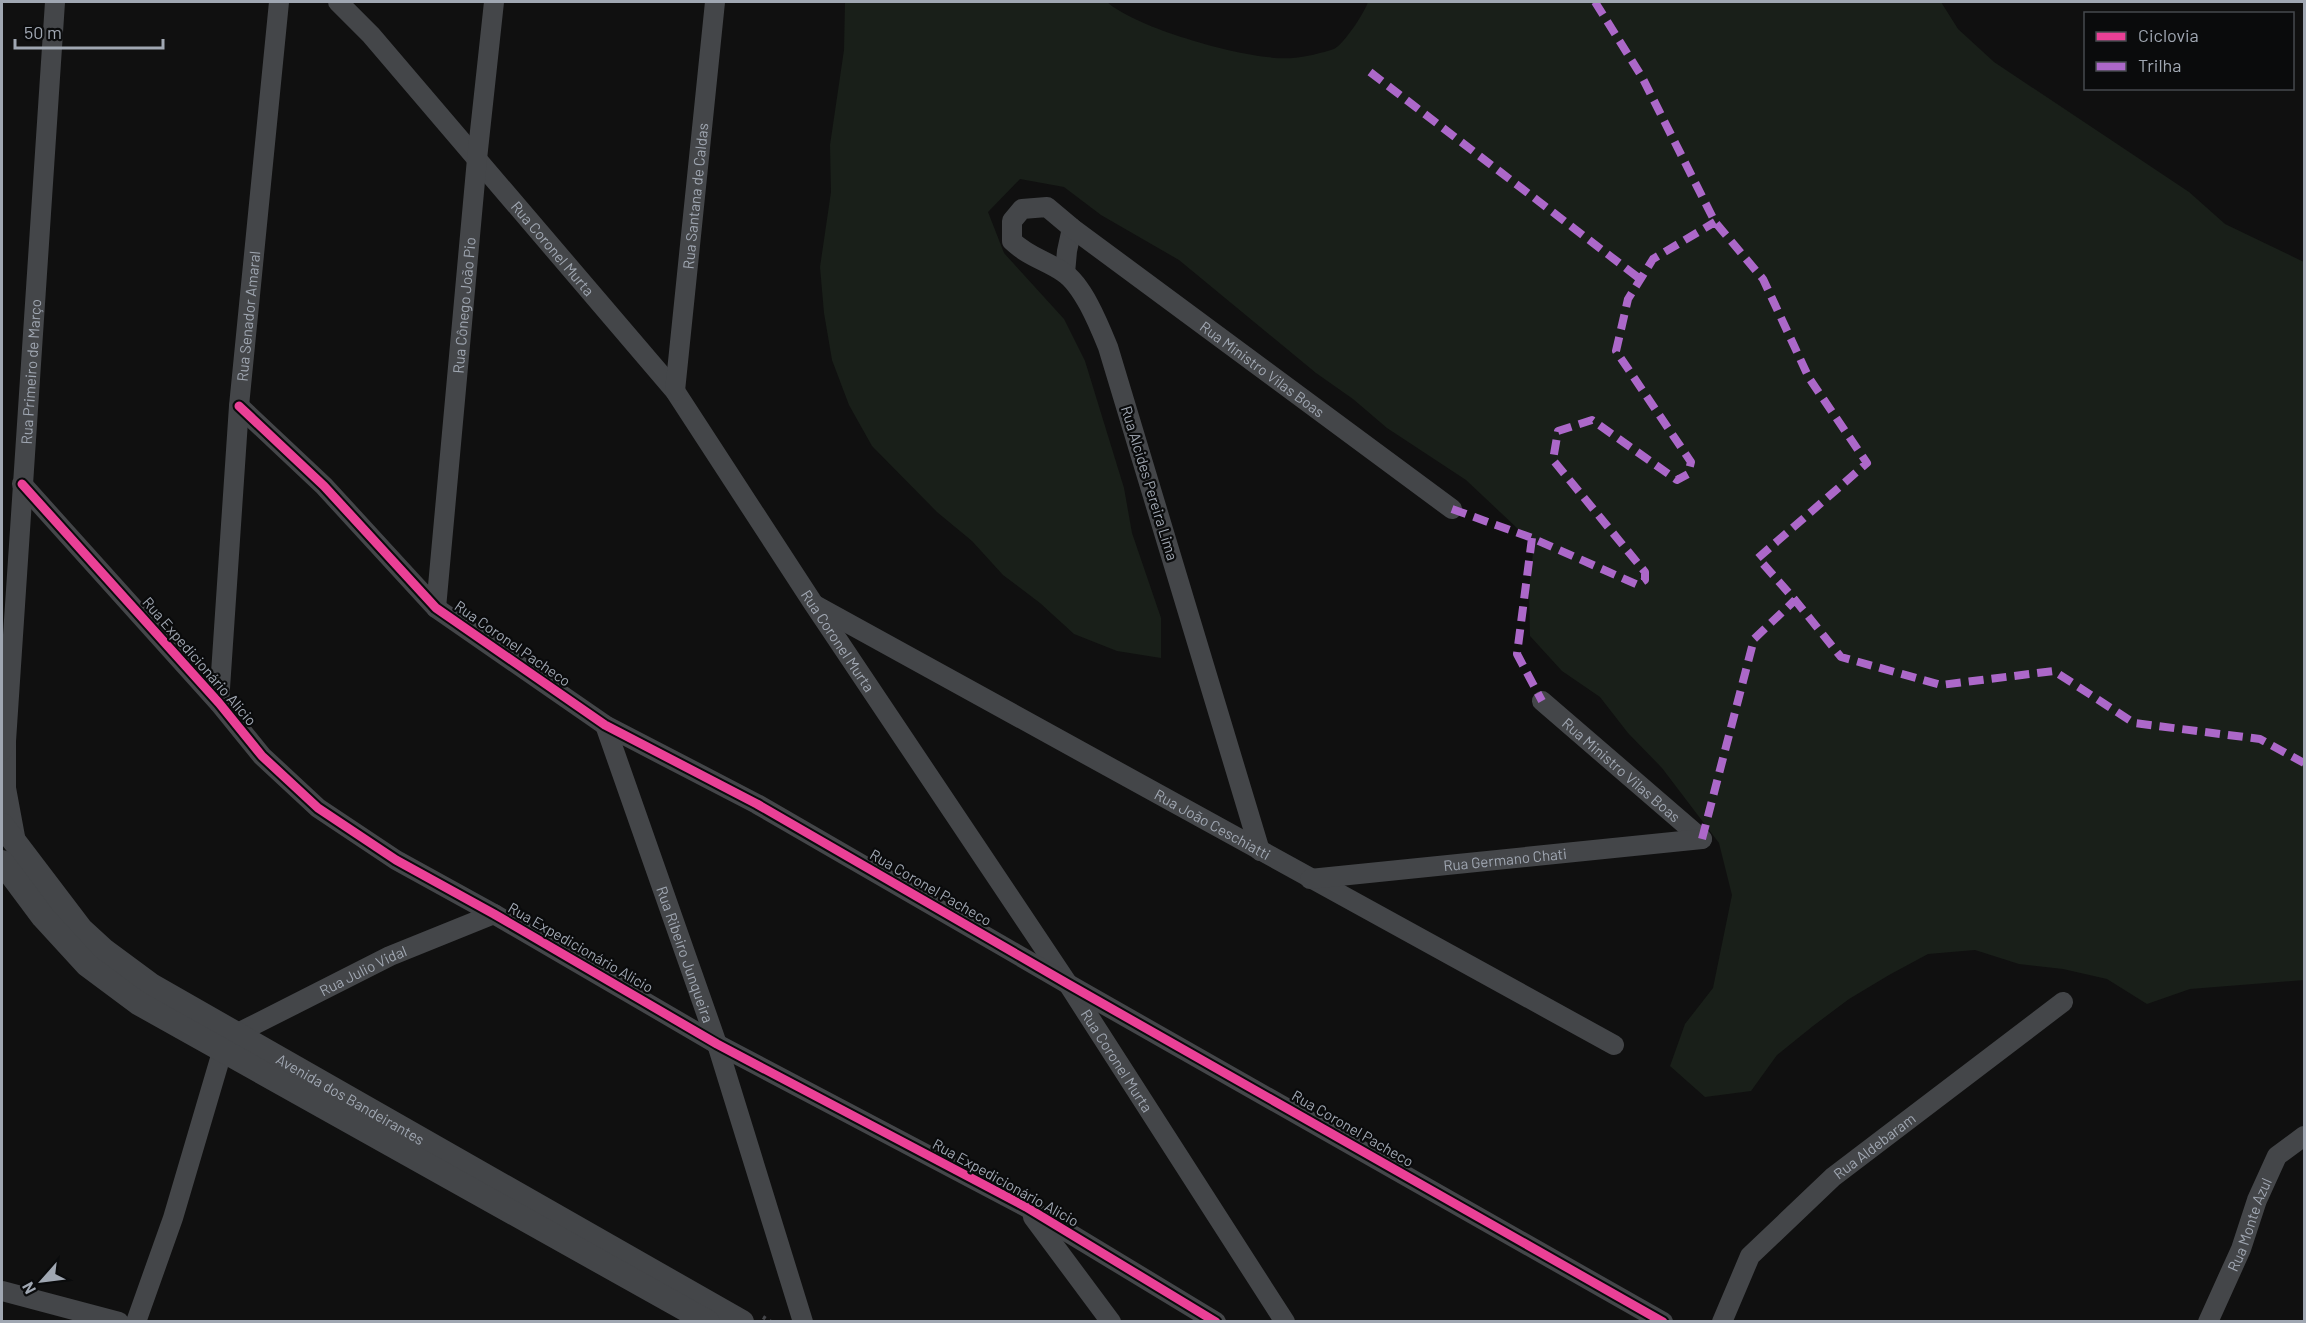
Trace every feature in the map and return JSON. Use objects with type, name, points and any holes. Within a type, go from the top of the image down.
[{"type":"street","name":"Rua Primeiro de Março","points":[[9,854],[4,746],[55,2]]},
{"type":"street","name":"Rua Senador Amaral","points":[[219,703],[239,406],[279,2]]},
{"type":"street","name":"Rua Coronel Murta","points":[[338,2],[371,34],[675,391],[813,603],[1068,984],[1285,1322]]},
{"type":"street","name":"Rua Cônego João Pio","points":[[436,608],[477,159],[494,2]]},
{"type":"street","name":"Rua Santana de Caldas","points":[[675,391],[716,2]]},
{"type":"street","name":"Rua Alcides Pereira Lima","points":[[1072,228],[1047,207],[1022,209],[1012,221],[1012,241],[1024,253],[1065,273],[1090,305],[1108,347],[1260,851]]},
{"type":"street","points":[[1065,273],[1072,228]]},
{"type":"street","name":"Rua Ministro Vilas Boas","points":[[1072,228],[1452,509]]},
{"type":"street","name":"Rua Coronel Pacheco","points":[[239,406],[324,486],[436,608],[605,725],[757,804],[1068,984],[1663,1322]]},
{"type":"street","name":"Rua Expedicionário Alicio","points":[[22,483],[219,703],[262,756],[318,808],[396,860],[494,914],[717,1044],[1026,1208],[1216,1322]]},
{"type":"street","name":"Rua João Ceschiatti","points":[[813,603],[1614,1045]]},
{"type":"street","name":"Rua Ministro Vilas Boas","points":[[1542,701],[1702,839]]},
{"type":"street","name":"Rua Ribeiro Junqueira","points":[[605,725],[717,1044],[803,1322]]},
{"type":"street","name":"Avenida dos Bandeirantes","points":[[2,825],[9,854],[43,917],[87,965],[138,1003],[229,1043],[742,1322]]},
{"type":"street","name":"Rua Germano Chati","points":[[1310,879],[1702,839]]},
{"type":"street","name":"Rua Julio Vidal","points":[[229,1043],[390,956],[494,914]]},
{"type":"street","name":"Rua Aldebaram","points":[[1722,1322],[1750,1256],[1833,1177],[2063,1002]]},
{"type":"street","points":[[136,1322],[173,1218],[229,1043]]},
{"type":"street","name":"Avenida dos Bandeirantes","points":[[229,1043],[708,1322]]},
{"type":"street","name":"Rua Monte Azul","points":[[2208,1322],[2241,1249],[2257,1200],[2277,1156],[2304,1136]]},
{"type":"street","points":[[1026,1208],[1111,1322]]},
{"type":"street","points":[[2,1291],[119,1322]]},
{"type":"shaded area","points":[[845,2],[1107,2],[1143,23],[1196,42],[1251,55],[1293,58],[1334,49],[1354,27],[1368,2],[1941,2],[1958,29],[1994,62],[2189,192],[2225,224],[2304,262],[2304,980],[2190,989],[2147,1004],[2107,979],[2063,969],[2019,964],[1975,950],[1928,954],[1849,999],[1813,1026],[1777,1055],[1751,1091],[1705,1097],[1670,1066],[1685,1024],[1713,988],[1732,895],[1719,843],[1662,768],[1628,733],[1600,697],[1562,671],[1530,636],[1529,589],[1534,544],[1466,480],[1387,428],[1353,399],[1316,373],[1179,260],[1101,215],[1064,187],[1020,179],[988,212],[1004,253],[1064,319],[1085,361],[1124,488],[1132,533],[1161,618],[1161,658],[1117,651],[1074,634],[1040,603],[1003,575],[972,541],[937,512],[872,446],[849,405],[832,360],[824,313],[820,267],[831,192],[830,145],[844,50]]},
{"type":"marked path","points":[[1595,2],[1642,77],[1715,222],[1763,279],[1809,378],[1867,463],[1758,558],[1841,657],[1941,685],[2054,671],[2134,723],[2260,739],[2304,763]]},
{"type":"marked path","points":[[1370,72],[1640,279]]},
{"type":"marked path","points":[[1452,509],[1532,538],[1638,585],[1645,580],[1645,572],[1553,460],[1558,431],[1592,420],[1677,480],[1688,474],[1691,462],[1616,351],[1628,299],[1653,259],[1715,222]]},
{"type":"marked path","points":[[1532,538],[1517,654],[1542,701]]},
{"type":"marked path","points":[[1702,839],[1754,639],[1795,600]]},
{"type":"cycle path","points":[[239,406],[324,486],[436,608],[605,725],[757,804],[1068,984],[1663,1322]]},
{"type":"cycle path","points":[[22,484],[219,703],[262,756],[318,808],[396,860],[494,914],[717,1044],[1026,1207],[1216,1322]]}]
